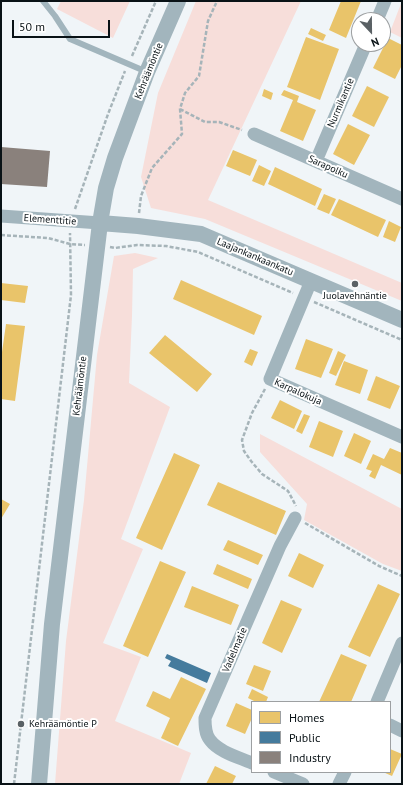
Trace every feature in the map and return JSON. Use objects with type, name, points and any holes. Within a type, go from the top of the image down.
[{"type":"street","name":"Kehräämöntie","points":[[39,784],[52,624],[96,246],[106,188],[115,158],[147,72],[178,1]]},
{"type":"street","points":[[380,12],[385,1]]},
{"type":"street","name":"Nurmikantie","points":[[316,161],[363,52]]},
{"type":"street","name":"Sarapolku","points":[[254,134],[402,199]]},
{"type":"street","name":"Elementtitie","points":[[1,216],[100,223]]},
{"type":"street","name":"Laajankankaankatu","points":[[100,223],[201,234],[402,320]]},
{"type":"street","name":"Karpalokuja","points":[[311,281],[270,379],[402,437]]},
{"type":"street","name":"Vadelmatie","points":[[251,762],[223,750],[209,740],[205,718],[280,546],[295,518]]},
{"type":"street","points":[[377,701],[402,643]]},
{"type":"street","points":[[391,726],[402,731]]},
{"type":"street","points":[[276,773],[303,784]]},
{"type":"street","points":[[339,784],[344,773]]},
{"type":"lane","points":[[43,1],[70,39],[147,72]]},
{"type":"path","points":[[138,226],[141,196],[152,168],[182,134],[180,109],[185,92],[199,76],[208,21],[218,1]]},
{"type":"path","points":[[180,109],[205,122],[219,122],[254,134]]},
{"type":"path","points":[[1,235],[48,238],[70,244],[115,248],[137,245],[166,246],[198,252],[402,340]]},
{"type":"path","points":[[270,379],[252,413],[242,440],[244,451],[262,474],[288,491],[297,508],[295,518],[379,566],[402,576]]},
{"type":"shaded area","points":[[61,1],[130,1],[113,38],[57,9]]},
{"type":"shaded area","points":[[196,1],[301,1],[208,200],[402,283],[402,301],[205,219],[151,208],[141,177],[158,93]]},
{"type":"shaded area","points":[[402,1],[402,38],[391,32]]},
{"type":"shaded area","points":[[135,253],[158,258],[133,269],[129,383],[170,407],[121,539],[143,549],[103,643],[141,657],[115,721],[191,753],[179,784],[55,784],[66,641],[84,500],[97,355],[114,256]]},
{"type":"shaded area","points":[[260,434],[402,509],[402,571],[383,564],[304,520],[307,504],[260,452]]},
{"type":"building: Homes","points":[[341,1],[361,1],[357,12],[351,12],[351,26],[346,38],[329,30]]},
{"type":"building: Homes","points":[[311,28],[326,35],[323,41],[308,34]]},
{"type":"building: Homes","points":[[306,37],[339,49],[320,100],[287,87]]},
{"type":"building: Homes","points":[[391,40],[402,45],[402,65],[395,79],[373,68],[381,52],[391,52]]},
{"type":"building: Homes","points":[[367,86],[389,97],[374,127],[352,116]]},
{"type":"building: Homes","points":[[264,89],[273,93],[271,100],[262,96]]},
{"type":"building: Homes","points":[[284,90],[299,96],[297,102],[316,110],[303,141],[280,131],[293,100],[281,95]]},
{"type":"building: Homes","points":[[348,124],[370,135],[354,165],[333,154]]},
{"type":"building: Homes","points":[[233,150],[257,160],[250,176],[226,166]]},
{"type":"building: Homes","points":[[259,165],[271,171],[264,186],[252,181]]},
{"type":"building: Homes","points":[[275,167],[322,189],[315,206],[268,184]]},
{"type":"building: Homes","points":[[324,194],[336,199],[329,214],[317,209]]},
{"type":"building: Homes","points":[[339,199],[386,220],[378,237],[331,215]]},
{"type":"building: Homes","points":[[389,221],[401,227],[395,242],[383,237]]},
{"type":"building: Homes","points":[[181,280],[262,316],[254,335],[173,299]]},
{"type":"building: Homes","points":[[1,283],[28,286],[25,303],[1,300]]},
{"type":"building: Homes","points":[[6,324],[25,326],[15,401],[1,399],[1,359]]},
{"type":"building: Homes","points":[[165,335],[212,374],[197,392],[149,353]]},
{"type":"building: Homes","points":[[306,339],[333,349],[321,378],[295,369]]},
{"type":"building: Homes","points":[[250,349],[258,352],[252,366],[244,362]]},
{"type":"building: Homes","points":[[338,351],[346,355],[336,376],[329,373]]},
{"type":"building: Homes","points":[[344,361],[368,370],[360,394],[335,385]]},
{"type":"building: Homes","points":[[376,376],[400,386],[390,409],[367,400]]},
{"type":"building: Homes","points":[[280,400],[302,411],[294,429],[271,418]]},
{"type":"building: Homes","points":[[304,414],[310,416],[302,434],[296,431]]},
{"type":"building: Homes","points":[[319,421],[343,431],[333,457],[309,447]]},
{"type":"building: Homes","points":[[354,433],[371,441],[361,464],[344,456]]},
{"type":"building: Homes","points":[[390,448],[402,453],[402,475],[381,465],[375,479],[369,476],[372,471],[366,469],[373,454],[384,459]]},
{"type":"building: Homes","points":[[174,453],[200,465],[162,550],[136,538]]},
{"type":"building: Homes","points":[[218,482],[286,511],[276,535],[207,505]]},
{"type":"building: Homes","points":[[1,499],[10,504],[1,519]]},
{"type":"building: Homes","points":[[228,540],[263,555],[258,565],[223,550]]},
{"type":"building: Homes","points":[[299,553],[324,565],[313,588],[288,576]]},
{"type":"building: Homes","points":[[160,561],[186,572],[148,657],[123,646]]},
{"type":"building: Homes","points":[[217,564],[252,579],[248,589],[213,574]]},
{"type":"building: Homes","points":[[378,584],[400,594],[370,657],[348,647]]},
{"type":"building: Homes","points":[[192,586],[239,605],[231,625],[184,607]]},
{"type":"building: Homes","points":[[281,600],[302,609],[282,653],[262,643]]},
{"type":"building: Homes","points":[[341,654],[367,665],[351,701],[319,701]]},
{"type":"building: Homes","points":[[254,665],[271,671],[263,691],[246,684]]},
{"type":"building: Homes","points":[[181,677],[206,689],[178,746],[161,738],[170,718],[146,706],[153,691],[170,699]]},
{"type":"building: Homes","points":[[252,689],[268,697],[266,701],[254,701],[248,698]]},
{"type":"building: Homes","points":[[236,703],[251,710],[251,720],[245,734],[226,726]]},
{"type":"building: Homes","points":[[391,749],[402,754],[392,776],[385,773],[391,773]]},
{"type":"building: Homes","points":[[215,766],[236,776],[232,784],[206,784]]},
{"type":"building: Public","points":[[167,654],[211,673],[207,683],[168,666],[171,661],[165,658]]},
{"type":"building: Industry","points":[[1,147],[50,151],[47,187],[1,184]]},
{"type":"place","name":"Juolavehnäntie","points":[[355,284]]},
{"type":"place","name":"Kehräämöntie P","points":[[21,724]]}]
